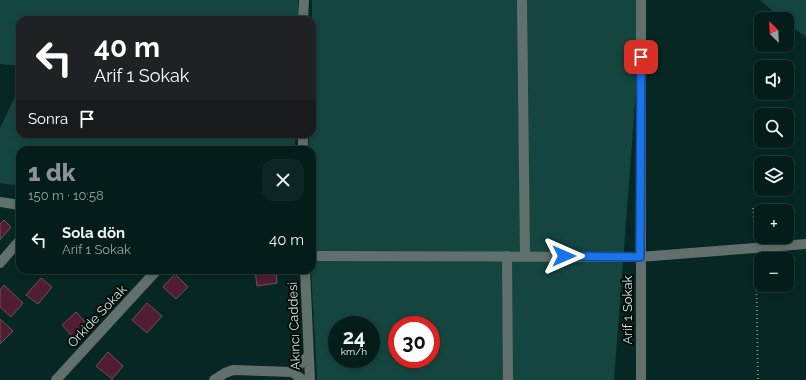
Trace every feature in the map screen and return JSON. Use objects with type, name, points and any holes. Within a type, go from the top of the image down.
[{"type":"street","points":[[303,16],[304,0]]},
{"type":"street","points":[[522,0],[525,256]]},
{"type":"street","name":"Arif 1 Sokak","points":[[641,0],[641,380]]},
{"type":"street","points":[[0,202],[16,204]]},
{"type":"street","points":[[0,262],[16,244]]},
{"type":"street","points":[[316,256],[640,257],[806,244]]},
{"type":"street","points":[[507,256],[508,380]]},
{"type":"street","name":"Orkide Sokak","points":[[56,380],[153,274]]},
{"type":"street","name":"Akıncı Caddesi","points":[[305,274],[310,380]]},
{"type":"street","points":[[292,372],[308,356]]},
{"type":"street","points":[[214,380],[225,373],[234,370],[292,372],[303,380]]},
{"type":"path","points":[[753,208],[758,380]]},
{"type":"green space","points":[[0,0],[298,0],[298,16],[16,16],[16,66],[0,64]]},
{"type":"green space","points":[[312,0],[643,0],[614,380],[317,380],[311,274],[316,274],[316,146],[309,146],[309,138],[316,138],[316,16],[312,16]]},
{"type":"green space","points":[[760,0],[806,0],[806,37],[794,28],[794,12],[774,12]]},
{"type":"green space","points":[[16,94],[16,138],[295,138],[295,146],[16,146],[16,185],[0,183],[0,128]]},
{"type":"building","points":[[4,220],[11,227],[0,240],[0,224]]},
{"type":"building","points":[[175,274],[188,287],[176,299],[163,287]]},
{"type":"building","points":[[256,274],[276,274],[277,283],[257,286]]},
{"type":"building","points":[[41,278],[52,287],[38,304],[26,295]]},
{"type":"building","points":[[4,285],[23,303],[11,317],[0,307],[0,290]]},
{"type":"building","points":[[147,303],[162,316],[147,333],[132,320]]},
{"type":"building","points":[[76,312],[87,324],[73,337],[62,325]]},
{"type":"building","points":[[0,319],[13,331],[0,344]]},
{"type":"building","points":[[108,352],[123,366],[112,379],[96,366]]},
{"type":"route","points":[[564,256],[640,257],[642,100],[641,57]]}]
